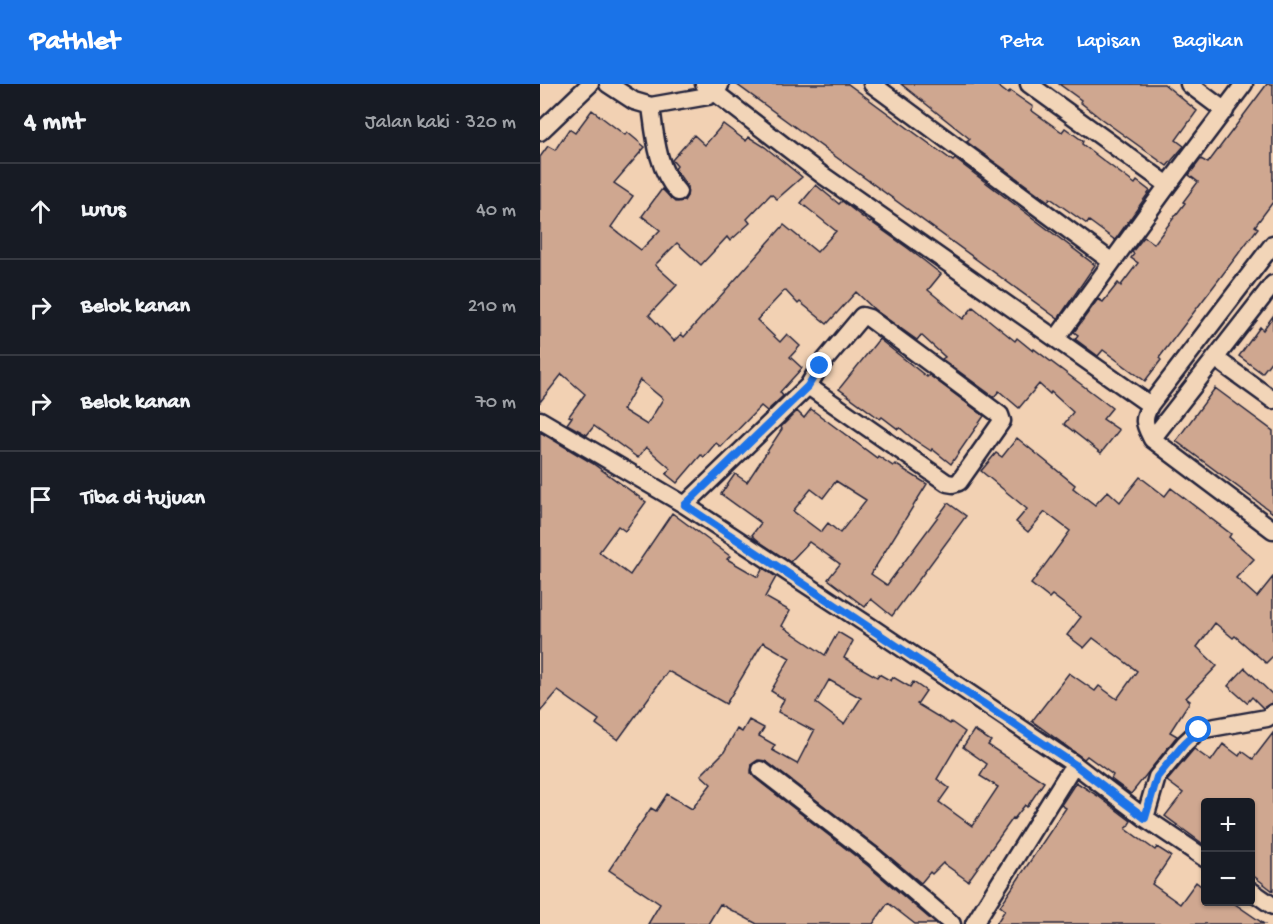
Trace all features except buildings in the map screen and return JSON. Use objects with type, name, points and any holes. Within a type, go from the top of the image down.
[{"type":"street","points":[[540,132],[590,84]]},
{"type":"street","points":[[608,84],[634,100],[651,106],[708,96],[714,87],[821,174],[1150,405]]},
{"type":"street","points":[[872,84],[1112,262]]},
{"type":"street","points":[[1029,84],[1168,185]]},
{"type":"street","points":[[1189,84],[1225,111]]},
{"type":"street","points":[[1056,339],[1244,84]]},
{"type":"street","points":[[651,106],[655,139],[663,168],[669,182],[678,192]]},
{"type":"street","points":[[1273,244],[1150,405],[1144,418],[1144,425],[1152,439],[1273,530]]},
{"type":"street","points":[[1152,439],[1273,284]]},
{"type":"street","points":[[685,505],[808,386],[820,366],[860,317],[864,316],[1000,415],[1002,421],[959,482],[947,483],[808,386]]},
{"type":"street","points":[[1215,358],[1273,400]]},
{"type":"street","points":[[540,420],[685,505],[1074,764],[1145,818],[1201,856]]},
{"type":"street","points":[[1145,818],[1157,777],[1199,730],[1267,718],[1273,713]]},
{"type":"street","points":[[974,924],[1074,764]]},
{"type":"street","points":[[761,770],[874,857],[952,924]]},
{"type":"street","points":[[1255,893],[1273,906]]},
{"type":"route","points":[[820,366],[808,386],[685,505],[1074,764],[1145,818],[1157,777],[1199,730]]}]
